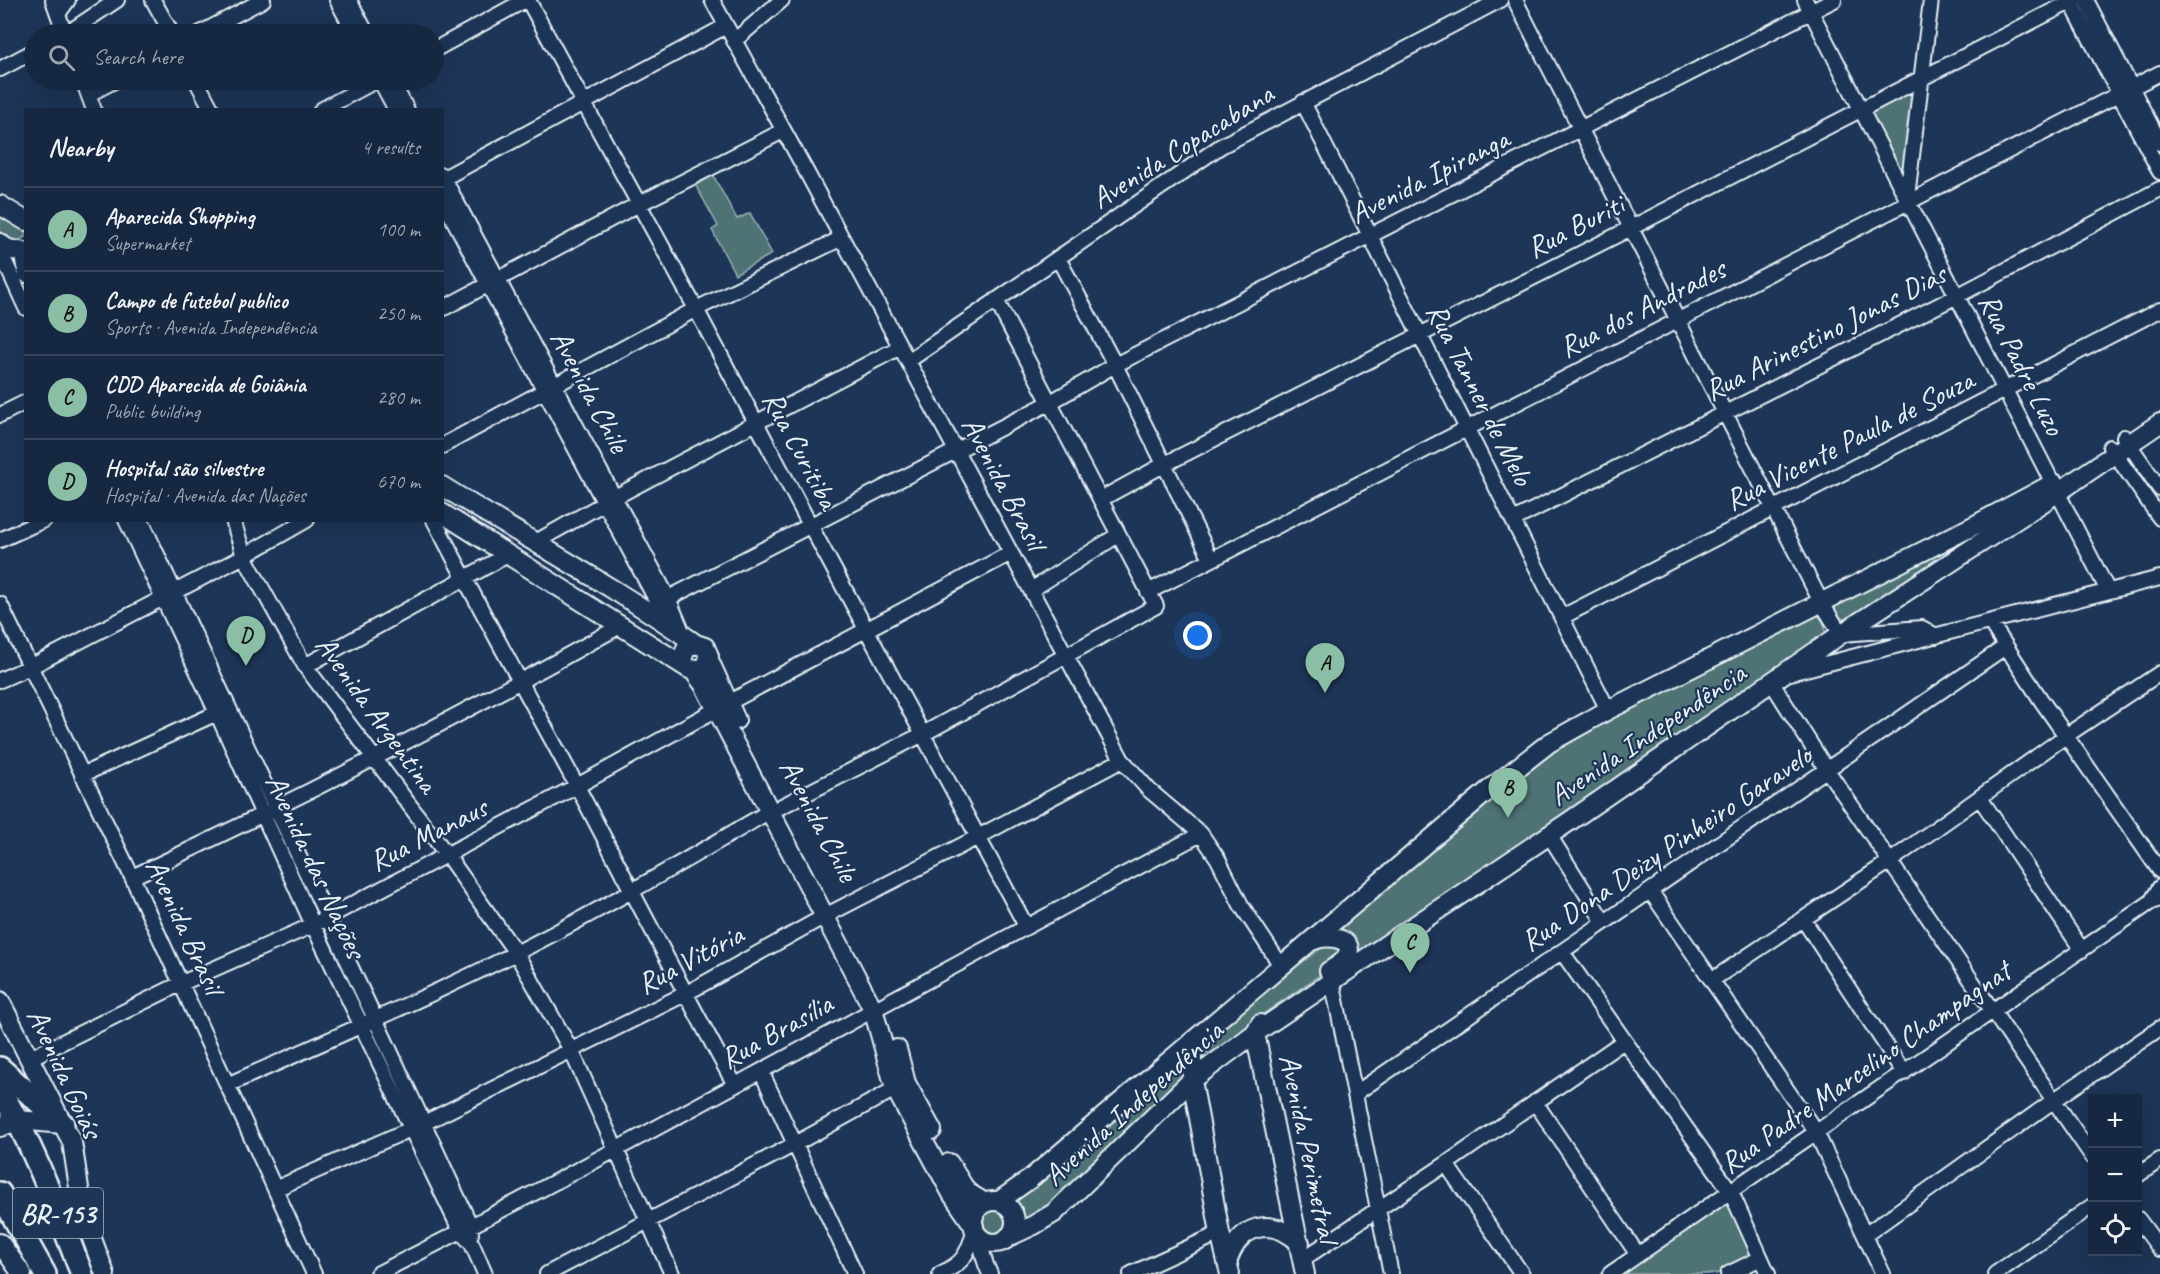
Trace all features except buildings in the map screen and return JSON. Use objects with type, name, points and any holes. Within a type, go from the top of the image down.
[{"type":"highway","points":[[0,1068],[63,1124]]},
{"type":"highway","name":"BR-153","points":[[0,1090],[9,1123],[33,1152],[82,1274]]},
{"type":"highway","name":"BR-153","points":[[0,1193],[45,1274]]},
{"type":"main road","points":[[0,205],[24,220]]},
{"type":"main road","points":[[0,243],[12,251],[24,251]]},
{"type":"main road","name":"Avenida Independência","points":[[2119,446],[2160,412]]},
{"type":"main road","name":"Avenida Independência","points":[[1008,1237],[1034,1226],[1054,1213],[1192,1080],[1255,1033],[1549,835],[2055,488],[2119,446],[2160,423]]},
{"type":"main road","points":[[444,487],[640,605],[669,626],[688,654]]},
{"type":"main road","name":"Avenida Independência","points":[[992,1202],[1030,1179],[1525,761],[1566,733],[1821,602],[2055,488]]},
{"type":"main road","points":[[444,514],[622,626],[688,654]]},
{"type":"main road","name":"Avenida Chile","points":[[722,706],[704,685],[688,654],[705,647],[722,706],[878,1006],[901,1085]]},
{"type":"main road","points":[[1255,1033],[1267,1015],[1340,964],[1347,956],[1348,948],[1345,942],[1338,938],[1320,938],[1310,943]]},
{"type":"main road","points":[[1228,1268],[1192,1080],[1192,1054],[1203,1040],[1238,1010],[1251,992]]},
{"type":"main road","name":"Avenida Goiás","points":[[0,1001],[72,1142],[83,1214],[105,1274]]},
{"type":"main road","name":"Avenida Perimetral","points":[[1255,1033],[1303,1259]]},
{"type":"main road","points":[[1203,1040],[1200,1052],[1214,1063]]},
{"type":"main road","points":[[901,1085],[967,1192],[1009,1207],[1015,1219],[1015,1226],[1008,1237],[995,1242],[977,1232],[952,1194],[901,1085]]},
{"type":"main road","points":[[9,1123],[63,1124]]},
{"type":"main road","points":[[977,1232],[974,1215],[992,1202]]},
{"type":"main road","points":[[1228,1268],[1231,1250],[1239,1238],[1250,1230],[1264,1227],[1277,1228],[1290,1234],[1303,1259]]},
{"type":"main road","points":[[0,1244],[22,1274]]},
{"type":"street","points":[[62,24],[57,9],[68,0]]},
{"type":"street","points":[[80,24],[117,0]]},
{"type":"street","points":[[153,0],[166,24]]},
{"type":"street","points":[[217,24],[263,0]]},
{"type":"street","points":[[337,0],[350,24]]},
{"type":"street","points":[[349,0],[362,24]]},
{"type":"street","points":[[444,45],[526,0]]},
{"type":"street","name":"Rua Curitiba","points":[[526,0],[696,309],[1026,926]]},
{"type":"street","name":"Avenida Brasil","points":[[712,0],[1122,760],[1149,790],[1201,834],[1218,859],[1241,905],[1282,967]]},
{"type":"street","points":[[735,41],[782,0]]},
{"type":"street","name":"Avenida Copacabana","points":[[908,361],[1221,146],[1500,0]]},
{"type":"street","points":[[1515,0],[1821,602],[1840,634],[1922,628],[1936,636]]},
{"type":"street","name":"Avenida Ipiranga","points":[[664,601],[1049,402],[1115,365],[1371,237],[1808,6],[1834,0]]},
{"type":"street","points":[[1908,200],[1931,0]]},
{"type":"street","points":[[2086,0],[2160,172]]},
{"type":"street","points":[[2072,1],[2125,90],[2160,143]]},
{"type":"street","name":"Rua Buriti","points":[[1101,499],[1165,464],[1923,80],[2072,1]]},
{"type":"street","name":"Rua Padre Luzo","points":[[1808,6],[2108,591]]},
{"type":"street","points":[[444,177],[726,26]]},
{"type":"street","points":[[0,69],[24,56]]},
{"type":"street","name":"Rua dos Andrades","points":[[1148,592],[1908,200],[2160,73]]},
{"type":"street","points":[[87,90],[93,108]]},
{"type":"street","points":[[89,94],[97,90]]},
{"type":"street","points":[[201,90],[211,108]]},
{"type":"street","points":[[325,108],[359,90]]},
{"type":"street","points":[[384,90],[395,108]]},
{"type":"street","points":[[396,90],[406,108]]},
{"type":"street","name":"Rua Tanner de Melo","points":[[1303,102],[1608,710]]},
{"type":"street","points":[[444,308],[639,204],[783,131]]},
{"type":"street","name":"Avenida Chile","points":[[444,180],[494,283],[664,601],[688,654]]},
{"type":"street","name":"Rua Arinestino Jonas Dias","points":[[1513,520],[1957,296],[2160,189]]},
{"type":"street","name":"Avenida Chile","points":[[444,201],[494,283]]},
{"type":"street","points":[[444,445],[696,309],[842,238]]},
{"type":"street","points":[[0,251],[5,278],[24,305]]},
{"type":"street","points":[[1058,258],[1115,365],[1211,559]]},
{"type":"street","points":[[227,1085],[361,1026],[516,953],[632,891],[775,809],[923,734],[1156,606],[996,300]]},
{"type":"street","name":"Rua Vicente Paula de Souza","points":[[1562,617],[2160,310]]},
{"type":"street","points":[[534,543],[610,500],[900,347]]},
{"type":"street","points":[[0,415],[24,403]]},
{"type":"street","points":[[2119,446],[2160,489]]},
{"type":"street","points":[[2119,446],[2160,518]]},
{"type":"street","points":[[0,540],[40,522]]},
{"type":"street","name":"Avenida das Nações","points":[[127,522],[168,595],[277,809],[377,1018],[424,1124],[466,1229]]},
{"type":"street","name":"Avenida das Nações","points":[[142,522],[168,595],[217,713],[313,925],[410,1129],[466,1229]]},
{"type":"street","name":"Avenida Argentina","points":[[234,522],[244,556],[305,666],[376,758],[516,953],[571,1050],[672,1274]]},
{"type":"street","points":[[0,680],[30,667],[244,556],[304,522]]},
{"type":"street","points":[[436,522],[519,683],[577,786],[735,1085]]},
{"type":"street","points":[[1031,590],[1118,535]]},
{"type":"street","name":"Rua Manaus","points":[[28,1059],[182,983],[313,925],[1011,553]]},
{"type":"street","points":[[305,666],[509,554]]},
{"type":"street","points":[[2088,1150],[1827,770],[1777,679],[2160,578]]},
{"type":"street","name":"Avenida Chile","points":[[664,601],[669,626]]},
{"type":"street","name":"Avenida Brasil","points":[[0,604],[182,983],[314,1274]]},
{"type":"street","points":[[1990,622],[2160,871]]},
{"type":"street","points":[[132,877],[277,809],[519,683],[622,626]]},
{"type":"street","name":"Rua Dona Deizy Pinheiro Garavelo","points":[[1356,1094],[2006,647]]},
{"type":"street","points":[[1712,980],[1889,862],[2067,735],[2160,673]]},
{"type":"street","points":[[82,775],[217,713]]},
{"type":"street","name":"Rua Vitória","points":[[274,1189],[424,1124],[685,994],[830,913],[1122,760]]},
{"type":"street","points":[[1980,798],[2082,950]]},
{"type":"street","name":"Rua Brasília","points":[[377,1274],[616,1150],[1026,926],[1201,834]]},
{"type":"street","points":[[1549,835],[1604,922]]},
{"type":"street","name":"Rua Padre Marcelino Champagnat","points":[[1610,1274],[2156,901],[2160,886]]},
{"type":"street","points":[[1651,891],[1816,1132],[1883,1274]]},
{"type":"street","points":[[1803,920],[1904,1073]]},
{"type":"street","points":[[1562,952],[1731,1192],[1768,1274]]},
{"type":"street","points":[[1332,980],[1391,1274]]},
{"type":"street","points":[[1864,1235],[2160,1028]]},
{"type":"street","points":[[1303,1259],[1624,1041]]},
{"type":"street","points":[[761,1071],[855,1274]]},
{"type":"street","points":[[547,1274],[795,1144],[901,1085]]},
{"type":"street","points":[[1535,1102],[1638,1255]]},
{"type":"street","points":[[2142,1172],[2160,1160]]},
{"type":"street","points":[[1446,1164],[1522,1274]]},
{"type":"street","points":[[1995,1274],[2088,1209]]},
{"type":"street","points":[[2142,1225],[2160,1250]]},
{"type":"street","points":[[466,1229],[484,1274]]},
{"type":"street","points":[[940,1274],[962,1261],[977,1232]]},
{"type":"street","points":[[977,1232],[985,1264],[990,1274]]},
{"type":"street","points":[[1131,1274],[1220,1233]]},
{"type":"street","points":[[1728,1274],[1761,1258]]},
{"type":"green space","points":[[1914,86],[1905,182],[1867,112]]},
{"type":"green space","points":[[713,175],[737,219],[750,213],[772,254],[735,274],[712,230],[718,226],[695,184]]},
{"type":"green space","points":[[0,210],[24,226],[24,238],[16,242],[0,231]]},
{"type":"green space","points":[[1994,521],[1850,619],[1842,619],[1835,610],[1834,604]]},
{"type":"green space","points":[[1817,614],[1824,625],[1824,637],[1354,958],[1336,931],[1552,747]]},
{"type":"green space","points":[[1330,942],[1341,946],[1340,961],[1253,1021],[1250,1029],[1211,1056],[1204,1050],[1207,1042],[1287,967],[1298,965]]},
{"type":"green space","points":[[1189,1050],[1187,1075],[1055,1202],[1019,1223],[1018,1210],[1012,1201]]},
{"type":"green space","points":[[1728,1202],[1755,1251],[1752,1258],[1716,1274],[1623,1274]]},
{"type":"green space","points":[[994,1208],[1004,1212],[1008,1222],[1004,1232],[994,1236],[984,1232],[980,1222],[984,1212]]},
{"type":"place","name":"Hospital são silvestre","points":[[246,666]]},
{"type":"place","name":"Aparecida Shopping","points":[[1325,693]]},
{"type":"place","name":"Campo de futebol publico","points":[[1508,818]]},
{"type":"place","name":"CDD Aparecida de Goiânia","points":[[1410,973]]}]
